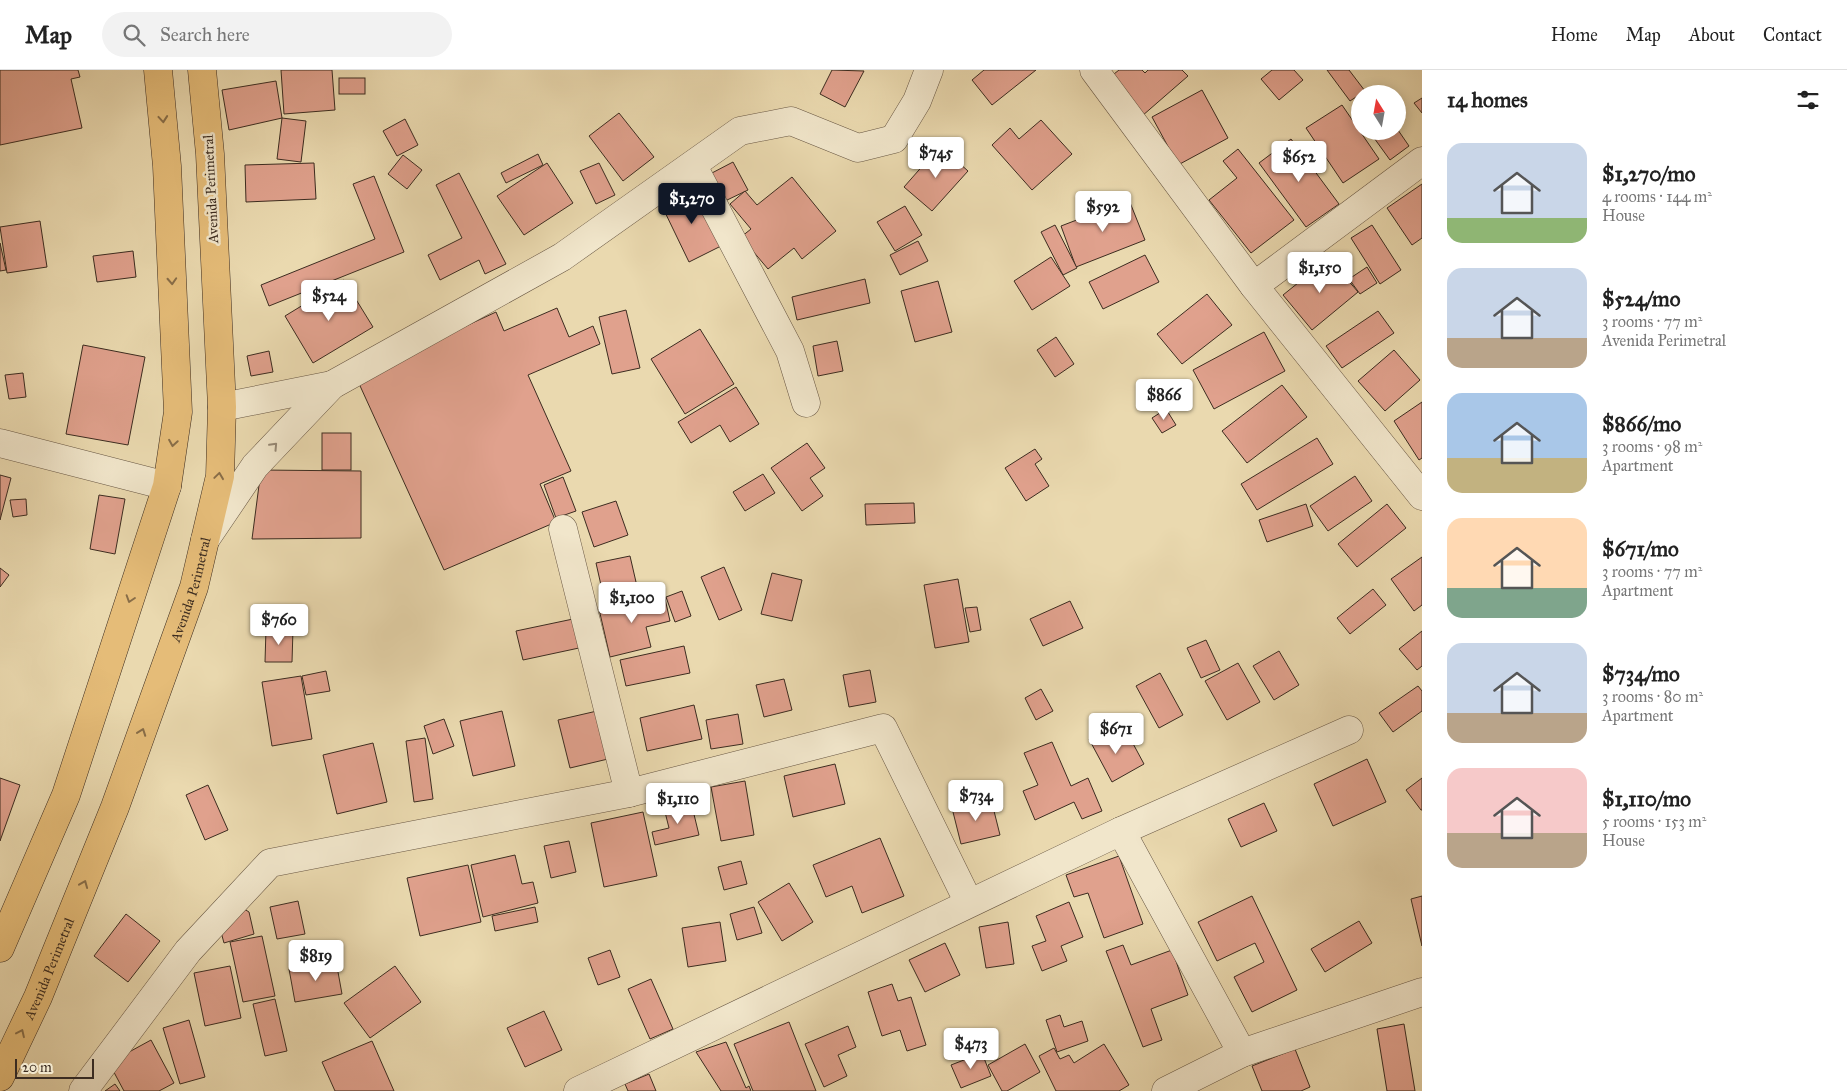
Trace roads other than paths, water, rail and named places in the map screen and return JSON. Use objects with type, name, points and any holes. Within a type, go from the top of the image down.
[{"type":"main road","points":[[0,948],[66,795],[166,486],[178,412],[167,166],[158,70]]},
{"type":"main road","name":"Avenida Perimetral","points":[[0,1078],[38,997],[115,807],[194,587],[220,476],[222,407],[210,154],[202,70]]},
{"type":"street","points":[[204,542],[255,466],[332,385],[562,257],[740,131],[791,121],[858,148],[894,138],[917,101],[929,70]]},
{"type":"street","points":[[1094,70],[1254,286],[1422,496]]},
{"type":"street","points":[[1254,286],[1422,161]]},
{"type":"street","points":[[693,166],[790,351],[806,403]]},
{"type":"street","points":[[222,407],[332,385]]},
{"type":"street","points":[[0,442],[166,486]]},
{"type":"street","points":[[563,529],[629,793]]},
{"type":"street","points":[[84,1091],[188,951],[270,863],[629,793],[882,728],[969,903]]},
{"type":"street","points":[[578,1091],[1120,831],[1350,730]]},
{"type":"street","points":[[1120,831],[1242,1053]]},
{"type":"street","points":[[1166,1091],[1208,1082],[1242,1053],[1422,992]]}]
